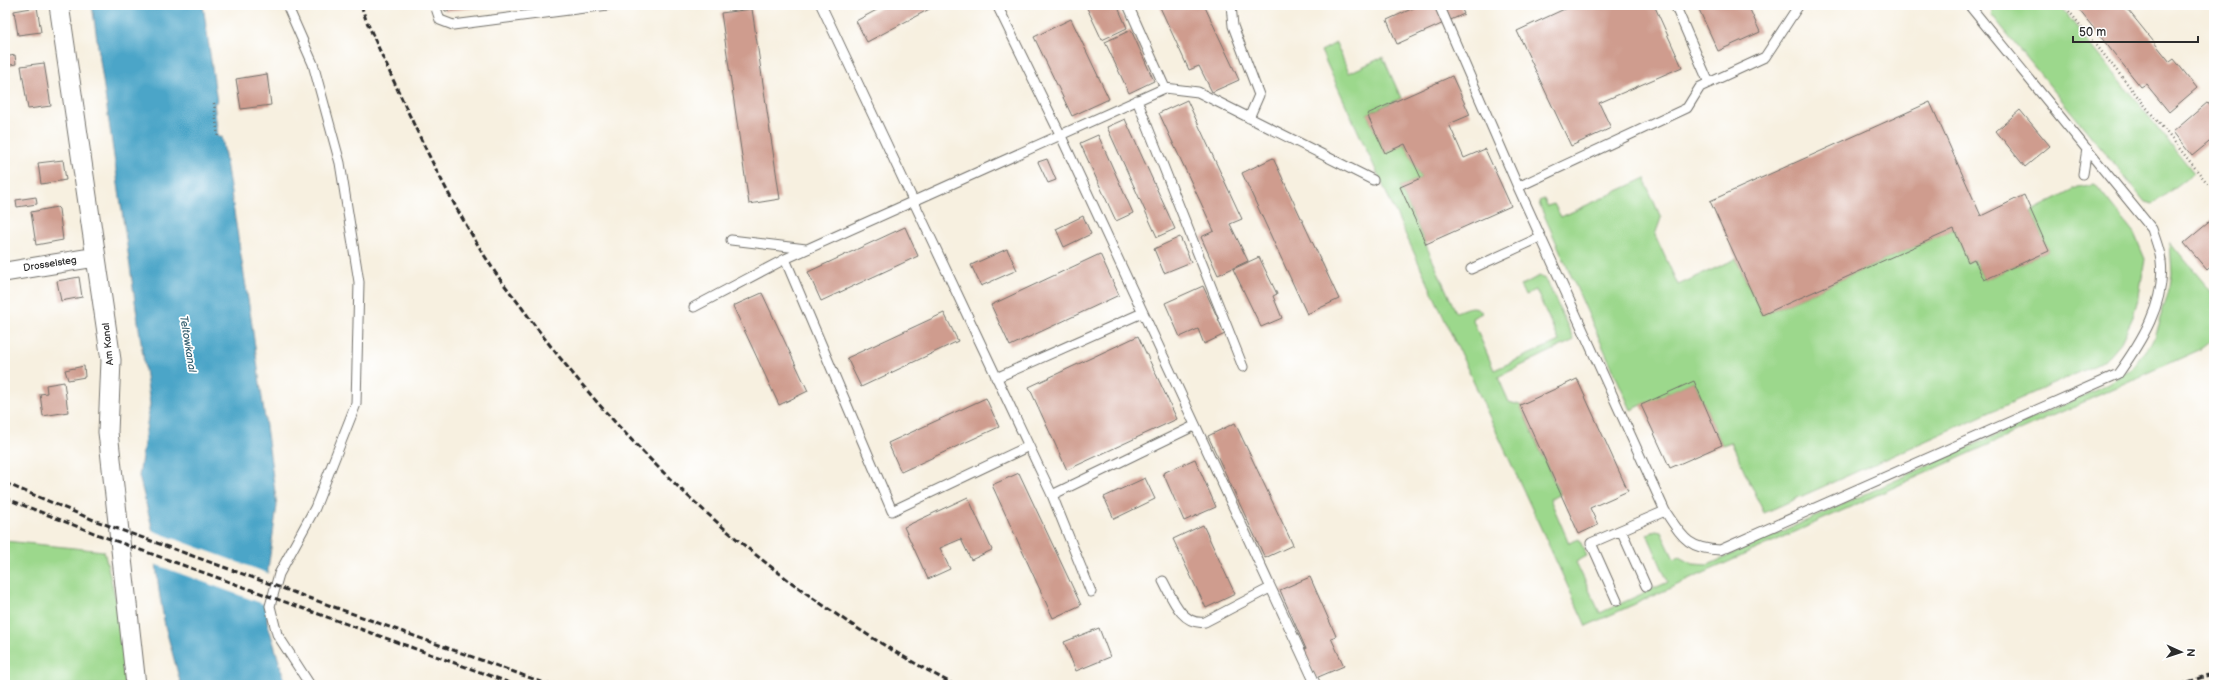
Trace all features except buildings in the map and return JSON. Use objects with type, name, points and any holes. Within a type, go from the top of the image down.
[{"type":"street","name":"Am Kanal","points":[[59,5],[111,360],[108,432],[136,685]]},
{"type":"street","name":"Drosselsteg","points":[[5,272],[96,257]]},
{"type":"lane","points":[[287,5],[313,64],[340,163],[359,282],[356,404],[315,508],[279,574],[270,606],[277,634],[310,685]]},
{"type":"lane","points":[[435,5],[440,20],[453,25],[608,5]]},
{"type":"lane","points":[[821,5],[912,201],[1052,495],[1091,592]]},
{"type":"lane","points":[[997,5],[1060,134],[1194,426],[1316,685]]},
{"type":"lane","points":[[1128,5],[1165,88]]},
{"type":"lane","points":[[1230,5],[1233,26],[1259,95],[1249,118]]},
{"type":"lane","points":[[1439,5],[1518,187],[1666,511],[1684,538],[1704,550],[1720,550],[2118,374],[2135,351],[2153,312],[2160,286],[2161,262],[2152,228],[1969,5]]},
{"type":"lane","points":[[1675,5],[1709,83]]},
{"type":"lane","points":[[1518,187],[1687,108],[1700,87],[1765,57],[1800,5]]},
{"type":"lane","points":[[694,307],[808,249],[1060,134],[1165,88],[1198,92],[1373,180]]},
{"type":"lane","points":[[1137,100],[1243,367]]},
{"type":"lane","points":[[2082,174],[2087,149]]},
{"type":"lane","points":[[1471,269],[1541,237]]},
{"type":"lane","points":[[731,240],[808,249]]},
{"type":"lane","points":[[785,260],[892,511],[1029,446]]},
{"type":"lane","points":[[996,378],[1142,313]]},
{"type":"lane","points":[[1052,495],[1194,426]]},
{"type":"lane","points":[[1617,601],[1591,543],[1666,511]]},
{"type":"lane","points":[[1621,530],[1646,586]]},
{"type":"lane","points":[[1163,581],[1180,613],[1190,621],[1199,624],[1270,588]]},
{"type":"path","points":[[2064,5],[2208,184]]},
{"type":"path","points":[[214,103],[218,138]]},
{"type":"green space","points":[[1994,5],[2059,5],[2194,173],[2153,204],[2145,202],[1991,14]]},
{"type":"green space","points":[[1336,43],[1349,73],[1383,57],[1401,98],[1367,114],[1385,153],[1405,144],[1421,178],[1400,187],[1456,312],[1474,307],[1482,313],[1472,318],[1494,370],[1559,341],[1536,290],[1525,295],[1520,286],[1539,276],[1546,279],[1574,340],[1498,377],[1509,402],[1520,405],[1560,495],[1550,499],[1569,543],[1579,539],[1587,556],[1576,562],[1600,613],[1668,582],[1647,534],[1656,531],[1661,532],[1674,559],[1680,557],[1693,564],[1708,565],[2109,384],[2132,368],[2153,340],[2170,287],[2172,273],[2170,242],[2214,295],[2214,338],[2199,350],[1586,626],[1321,51]]},
{"type":"green space","points":[[1646,178],[1647,186],[1661,218],[1655,235],[1678,285],[1736,259],[1762,315],[1954,229],[1968,262],[1974,259],[1984,280],[2049,251],[2031,211],[2078,187],[2095,184],[2134,233],[2145,259],[2139,296],[2132,319],[2121,342],[2110,355],[2098,364],[1764,513],[1731,442],[1722,445],[1694,381],[1631,410],[1540,206],[1539,201],[1544,199],[1547,206],[1554,204],[1561,217]]},
{"type":"green space","points":[[5,541],[104,551],[125,637],[124,685],[5,685]]},
{"type":"water","name":"Teltowkanal","points":[[92,5],[203,5],[217,102],[214,103],[218,137],[222,137],[251,318],[277,506],[268,569],[267,621],[286,685],[181,685],[165,626],[159,591],[152,527],[139,476],[150,404]]},
{"type":"pier","points":[[151,530],[270,574],[269,606],[154,564]]},
{"type":"railway","points":[[361,5],[366,20],[410,117],[458,211],[476,242],[495,272],[530,319],[574,375],[620,428],[670,479],[722,526],[776,571],[893,651],[955,685]]},
{"type":"railway","points":[[5,483],[96,521],[550,685]]},
{"type":"railway","points":[[5,498],[99,535],[516,685]]},
{"type":"railway","points":[[2180,685],[2214,673]]}]
